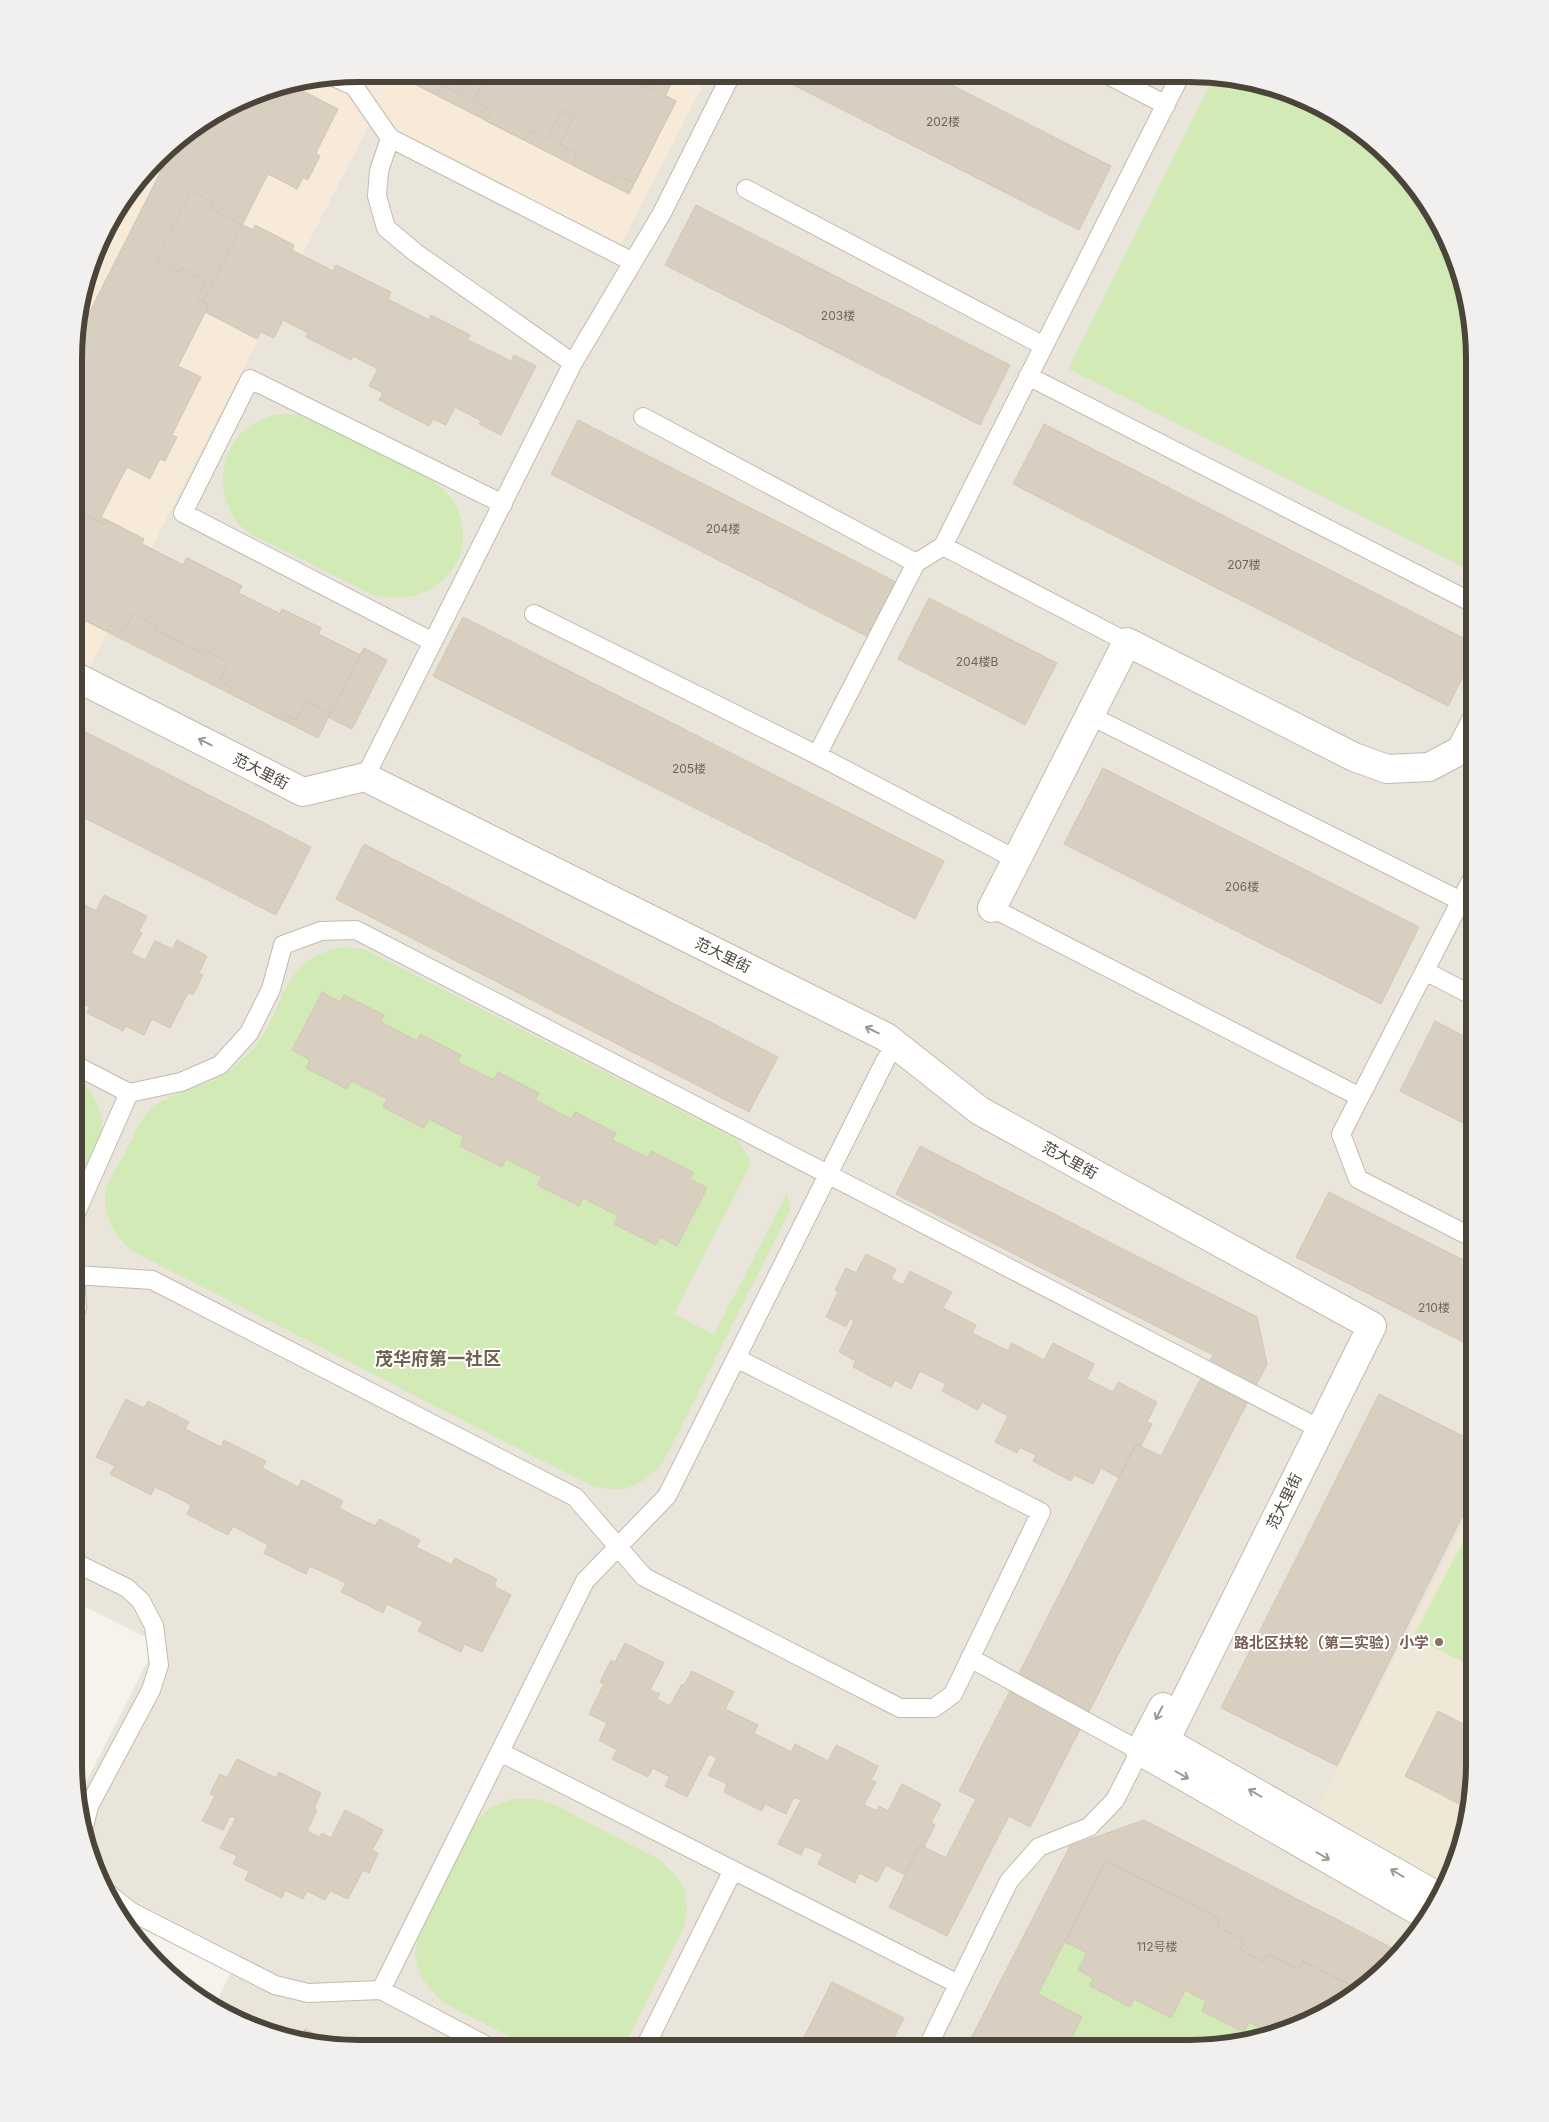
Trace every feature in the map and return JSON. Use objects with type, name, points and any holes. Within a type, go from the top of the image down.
[{"type":"street","points":[[992,908],[1127,642],[1354,757],[1386,769],[1429,767],[1466,755]]},
{"type":"street","name":"范大里街","points":[[83,681],[303,792],[365,777],[886,1036],[980,1111],[1372,1326],[1165,1741]]},
{"type":"street","name":"范大里街","points":[[83,701],[297,809],[368,795],[886,1059],[974,1124],[1351,1333],[1140,1751]]},
{"type":"street","points":[[1165,1741],[1433,1894]]},
{"type":"street","points":[[1140,1751],[1421,1914]]},
{"type":"lane","points":[[347,83],[354,86],[390,138],[633,262]]},
{"type":"lane","points":[[365,777],[573,363],[662,213],[727,83]]},
{"type":"lane","points":[[1124,83],[1166,104]]},
{"type":"lane","points":[[817,755],[916,562],[943,546],[1176,83]]},
{"type":"lane","points":[[390,138],[379,171],[377,196],[386,228],[416,253],[573,363]]},
{"type":"lane","points":[[746,189],[1044,346]]},
{"type":"lane","points":[[1028,376],[1466,599]]},
{"type":"lane","points":[[433,642],[183,513],[245,388],[250,379],[503,504]]},
{"type":"lane","points":[[644,417],[916,562]]},
{"type":"lane","points":[[943,546],[1127,642]]},
{"type":"lane","points":[[534,614],[817,755],[1017,860]]},
{"type":"lane","points":[[1091,716],[1461,901]]},
{"type":"lane","points":[[1466,891],[1341,1134],[1358,1179],[1466,1234]]},
{"type":"lane","points":[[992,908],[1360,1097]]},
{"type":"lane","points":[[83,1069],[129,1093],[181,1082],[220,1065],[249,1033],[271,989],[283,946],[321,931],[356,930],[1320,1429]]},
{"type":"lane","points":[[1425,971],[1466,992]]},
{"type":"lane","points":[[381,1990],[585,1581],[667,1496],[886,1059]]},
{"type":"lane","points":[[83,1197],[129,1093]]},
{"type":"lane","points":[[83,1276],[152,1280],[575,1497],[644,1577],[900,1708],[934,1708],[953,1694],[1041,1512],[736,1358]]},
{"type":"lane","points":[[83,1566],[127,1588],[141,1601],[154,1626],[159,1665],[151,1690],[89,1806],[87,1813]]},
{"type":"lane","points":[[970,1658],[1140,1751]]},
{"type":"lane","points":[[931,2040],[1009,1880],[1039,1847],[1089,1827],[1115,1800],[1140,1751],[1165,1741]]},
{"type":"lane","points":[[500,1752],[958,1984]]},
{"type":"lane","points":[[648,2040],[733,1870]]},
{"type":"lane","points":[[122,1905],[130,1911],[275,1985],[308,1993],[381,1990],[476,2040]]},
{"type":"shaded area","points":[[341,83],[1208,83],[1261,92],[1296,104],[1343,129],[1372,151],[1409,191],[1438,237],[1452,270],[1457,288],[1466,341],[1466,1521],[1313,1819],[1420,1916],[1398,1945],[1358,1982],[1312,2011],[1279,2025],[1261,2030],[1208,2039],[359,2040],[323,2037],[288,2030],[253,2018],[217,2000],[240,1955],[114,1891],[97,1852],[88,1817],[84,1787],[157,1643],[83,1606],[83,341],[92,288],[104,253],[129,206],[151,177],[191,140],[237,111],[270,97],[288,92]]},
{"type":"shaded area","points":[[341,83],[704,83],[618,250],[369,125],[83,680],[83,341],[88,305],[97,270],[120,221],[151,177],[177,151],[206,129],[237,111],[270,97],[323,85]]},
{"type":"shaded area","name":"路北区扶轮（第二实验）小学","points":[[1466,1520],[1466,1781],[1457,1834],[1452,1852],[1439,1883],[1312,1819]]},
{"type":"green space","points":[[1210,83],[1261,92],[1279,97],[1312,111],[1358,140],[1398,177],[1429,221],[1452,270],[1461,305],[1466,341],[1466,568],[1068,369]]},
{"type":"green space","points":[[278,414],[299,415],[316,420],[433,481],[444,491],[458,510],[463,530],[462,549],[455,565],[444,579],[430,589],[413,596],[394,598],[374,595],[260,539],[241,526],[228,507],[224,491],[223,475],[226,459],[235,441],[246,429],[260,420]]},
{"type":"green space","points":[[344,947],[364,949],[738,1140],[748,1157],[750,1165],[674,1314],[714,1335],[787,1193],[790,1210],[661,1466],[636,1485],[628,1488],[610,1489],[588,1484],[134,1252],[122,1241],[113,1228],[107,1213],[106,1191],[114,1172],[148,1111],[166,1099],[212,1081],[229,1071],[258,1043],[290,981],[299,969],[310,959],[325,952]]},
{"type":"green space","points":[[83,1082],[95,1098],[100,1113],[102,1129],[83,1170]]},
{"type":"green space","points":[[1466,1536],[1466,1664],[1413,1637]]},
{"type":"green space","points":[[513,1799],[535,1799],[551,1803],[660,1860],[675,1875],[685,1891],[687,1910],[684,1927],[627,2040],[517,2040],[444,2003],[430,1989],[420,1974],[415,1953],[419,1933],[476,1822],[491,1807]]},
{"type":"green space","points":[[1090,1895],[1306,2014],[1261,2030],[1208,2039],[1014,2040]]},
{"type":"building","points":[[413,83],[672,83],[665,96],[676,101],[629,194]]},
{"type":"building","points":[[414,83],[466,83],[460,94],[442,85],[437,95]]},
{"type":"building","points":[[482,83],[632,83],[636,85],[640,83],[676,101],[634,183],[615,174],[610,184],[572,165],[577,154],[560,145],[574,117],[562,110],[547,139],[529,130],[524,140],[486,121],[492,111],[473,101]]},
{"type":"building","points":[[790,83],[948,83],[1111,166],[1079,230]]},
{"type":"building","points":[[300,89],[338,109],[316,153],[320,156],[308,180],[303,178],[297,189],[268,174],[203,302],[209,305],[178,366],[201,377],[172,435],[177,437],[165,461],[160,459],[150,479],[127,467],[101,517],[144,539],[142,544],[183,565],[187,558],[242,586],[238,593],[280,614],[282,609],[321,628],[318,634],[360,655],[318,738],[83,620],[83,341],[85,320],[165,163],[177,151],[206,129],[237,111],[270,97],[288,92]]},
{"type":"building","points":[[191,191],[213,202],[210,208],[253,230],[255,225],[294,245],[292,250],[333,271],[336,265],[391,292],[388,299],[429,320],[431,315],[470,335],[468,340],[511,361],[514,355],[536,366],[501,435],[479,424],[481,421],[455,407],[446,425],[433,419],[429,426],[379,400],[383,393],[369,386],[378,369],[353,356],[351,360],[306,337],[308,333],[283,320],[274,338],[261,332],[257,339],[205,312],[209,305],[197,299],[206,281],[181,268],[178,272],[156,260]]},
{"type":"building","points":[[696,205],[1010,365],[980,425],[665,265]]},
{"type":"building","points":[[578,420],[896,582],[868,637],[551,474]]},
{"type":"building","points":[[1044,424],[1466,639],[1466,671],[1448,706],[1013,484]]},
{"type":"building","points":[[83,514],[103,524],[105,519],[144,539],[142,544],[183,565],[187,558],[242,586],[238,593],[280,614],[282,609],[321,628],[318,634],[360,655],[364,648],[387,660],[352,729],[328,717],[330,714],[306,701],[296,720],[283,713],[280,719],[229,693],[232,687],[219,681],[228,662],[204,649],[201,653],[156,630],[158,626],[133,614],[124,632],[110,625],[107,631],[83,619]]},
{"type":"building","points":[[929,598],[1057,663],[1025,725],[898,659]]},
{"type":"building","points":[[463,617],[944,861],[915,919],[433,676]]},
{"type":"building","points":[[83,731],[311,847],[276,915],[83,817]]},
{"type":"building","points":[[1103,768],[1419,927],[1381,1004],[1064,844]]},
{"type":"building","points":[[364,844],[778,1057],[749,1112],[336,899]]},
{"type":"building","points":[[104,895],[147,916],[139,931],[142,933],[131,953],[145,960],[155,941],[172,949],[177,940],[207,956],[199,973],[203,975],[193,995],[188,993],[170,1028],[152,1019],[144,1035],[126,1026],[123,1031],[87,1013],[90,1007],[83,1004],[83,904],[96,911]]},
{"type":"building","points":[[322,992],[340,1002],[344,995],[384,1015],[381,1022],[417,1041],[420,1034],[461,1055],[458,1062],[494,1080],[498,1072],[539,1093],[535,1100],[571,1119],[575,1112],[616,1133],[612,1140],[648,1158],[651,1151],[693,1172],[690,1179],[707,1188],[677,1246],[660,1237],[656,1245],[614,1224],[618,1216],[583,1198],[579,1206],[537,1185],[542,1177],[506,1159],[502,1167],[460,1146],[464,1137],[429,1119],[424,1128],[383,1107],[387,1099],[351,1081],[347,1089],[306,1068],[310,1060],[292,1050]]},
{"type":"building","points":[[1435,1021],[1466,1037],[1466,1124],[1400,1091]]},
{"type":"building","points":[[920,1146],[1257,1317],[1267,1364],[1030,1827],[1009,1816],[947,1936],[889,1907],[920,1845],[946,1858],[976,1799],[959,1791],[1136,1444],[1161,1456],[1213,1355],[896,1194]]},
{"type":"building","points":[[1329,1192],[1466,1261],[1466,1343],[1296,1257]]},
{"type":"building","points":[[866,1254],[896,1269],[891,1279],[903,1285],[910,1271],[952,1292],[943,1308],[976,1325],[972,1333],[1008,1351],[1012,1343],[1044,1360],[1053,1343],[1094,1364],[1087,1379],[1113,1392],[1118,1382],[1157,1402],[1147,1422],[1152,1424],[1141,1446],[1136,1444],[1119,1478],[1101,1468],[1093,1484],[1074,1475],[1071,1481],[1033,1461],[1036,1455],[1020,1447],[1017,1453],[995,1442],[1008,1416],[982,1402],[978,1410],[942,1391],[946,1384],[920,1371],[911,1389],[895,1380],[891,1387],[853,1367],[856,1361],[839,1352],[854,1321],[850,1319],[846,1327],[826,1317],[838,1292],[835,1290],[846,1268],[856,1273]]},
{"type":"building","points":[[1379,1394],[1466,1438],[1466,1509],[1337,1766],[1221,1708]]},
{"type":"building","points":[[126,1399],[144,1408],[148,1401],[189,1422],[185,1429],[221,1447],[224,1440],[266,1461],[262,1468],[298,1487],[302,1480],[343,1501],[339,1508],[375,1526],[379,1519],[420,1540],[416,1547],[452,1565],[455,1558],[497,1579],[494,1586],[511,1595],[482,1652],[464,1644],[461,1652],[418,1631],[423,1622],[387,1604],[383,1613],[341,1592],[346,1583],[310,1566],[306,1574],[264,1553],[268,1545],[233,1526],[228,1535],[187,1514],[191,1505],[155,1487],[151,1495],[110,1474],[115,1466],[96,1457]]},
{"type":"building","points":[[625,1643],[664,1663],[650,1690],[660,1694],[657,1699],[670,1706],[682,1684],[684,1685],[692,1671],[734,1692],[725,1709],[758,1725],[754,1733],[791,1752],[795,1744],[828,1761],[836,1745],[878,1766],[871,1780],[876,1782],[864,1805],[877,1811],[879,1806],[888,1811],[902,1784],[941,1804],[931,1823],[935,1825],[924,1847],[920,1845],[905,1875],[886,1865],[877,1882],[859,1873],[855,1883],[818,1864],[823,1854],[805,1846],[801,1855],[778,1844],[801,1800],[794,1797],[786,1814],[765,1804],[762,1811],[724,1792],[727,1784],[708,1775],[717,1758],[709,1754],[687,1797],[665,1786],[670,1777],[653,1768],[648,1777],[612,1759],[617,1750],[599,1740],[607,1723],[589,1714],[604,1684],[600,1682],[611,1660],[615,1662]]},
{"type":"building","points":[[1438,1711],[1466,1725],[1466,1781],[1463,1806],[1405,1776]]},
{"type":"building","points":[[237,1759],[276,1778],[279,1772],[321,1793],[314,1808],[317,1810],[307,1831],[319,1837],[322,1833],[331,1838],[345,1810],[383,1830],[372,1850],[378,1853],[369,1873],[363,1870],[348,1899],[330,1891],[325,1900],[307,1891],[303,1899],[285,1890],[282,1898],[245,1880],[249,1871],[233,1864],[237,1856],[220,1848],[236,1818],[230,1816],[223,1830],[202,1821],[215,1796],[210,1794],[220,1774],[227,1778]]},
{"type":"building","points":[[1144,1820],[1394,1949],[1372,1971],[1352,1986],[1303,1961],[1299,1969],[1268,1954],[1264,1962],[1240,1949],[1244,1941],[1217,1926],[1220,1919],[1106,1861],[1038,1994],[1082,2017],[1070,2040],[970,2040],[1070,1846]]},
{"type":"building","points":[[1106,1861],[1220,1919],[1217,1926],[1244,1941],[1240,1949],[1264,1962],[1268,1954],[1299,1969],[1303,1961],[1352,1986],[1328,2002],[1296,2018],[1264,2029],[1249,2022],[1244,2032],[1202,2011],[1206,2001],[1185,1990],[1171,2018],[1134,1999],[1130,2007],[1090,1986],[1093,1978],[1078,1970],[1087,1953],[1065,1942]]},
{"type":"building","points":[[832,1982],[904,2018],[893,2040],[803,2040]]},
{"type":"building","points":[[305,2029],[319,2036],[305,2034],[303,2033]]},
{"type":"place","name":"路北区扶轮（第二实验）小学","points":[[1439,1642]]},
{"type":"district","name":"茂华府第一社区","points":[[438,1358]]}]
